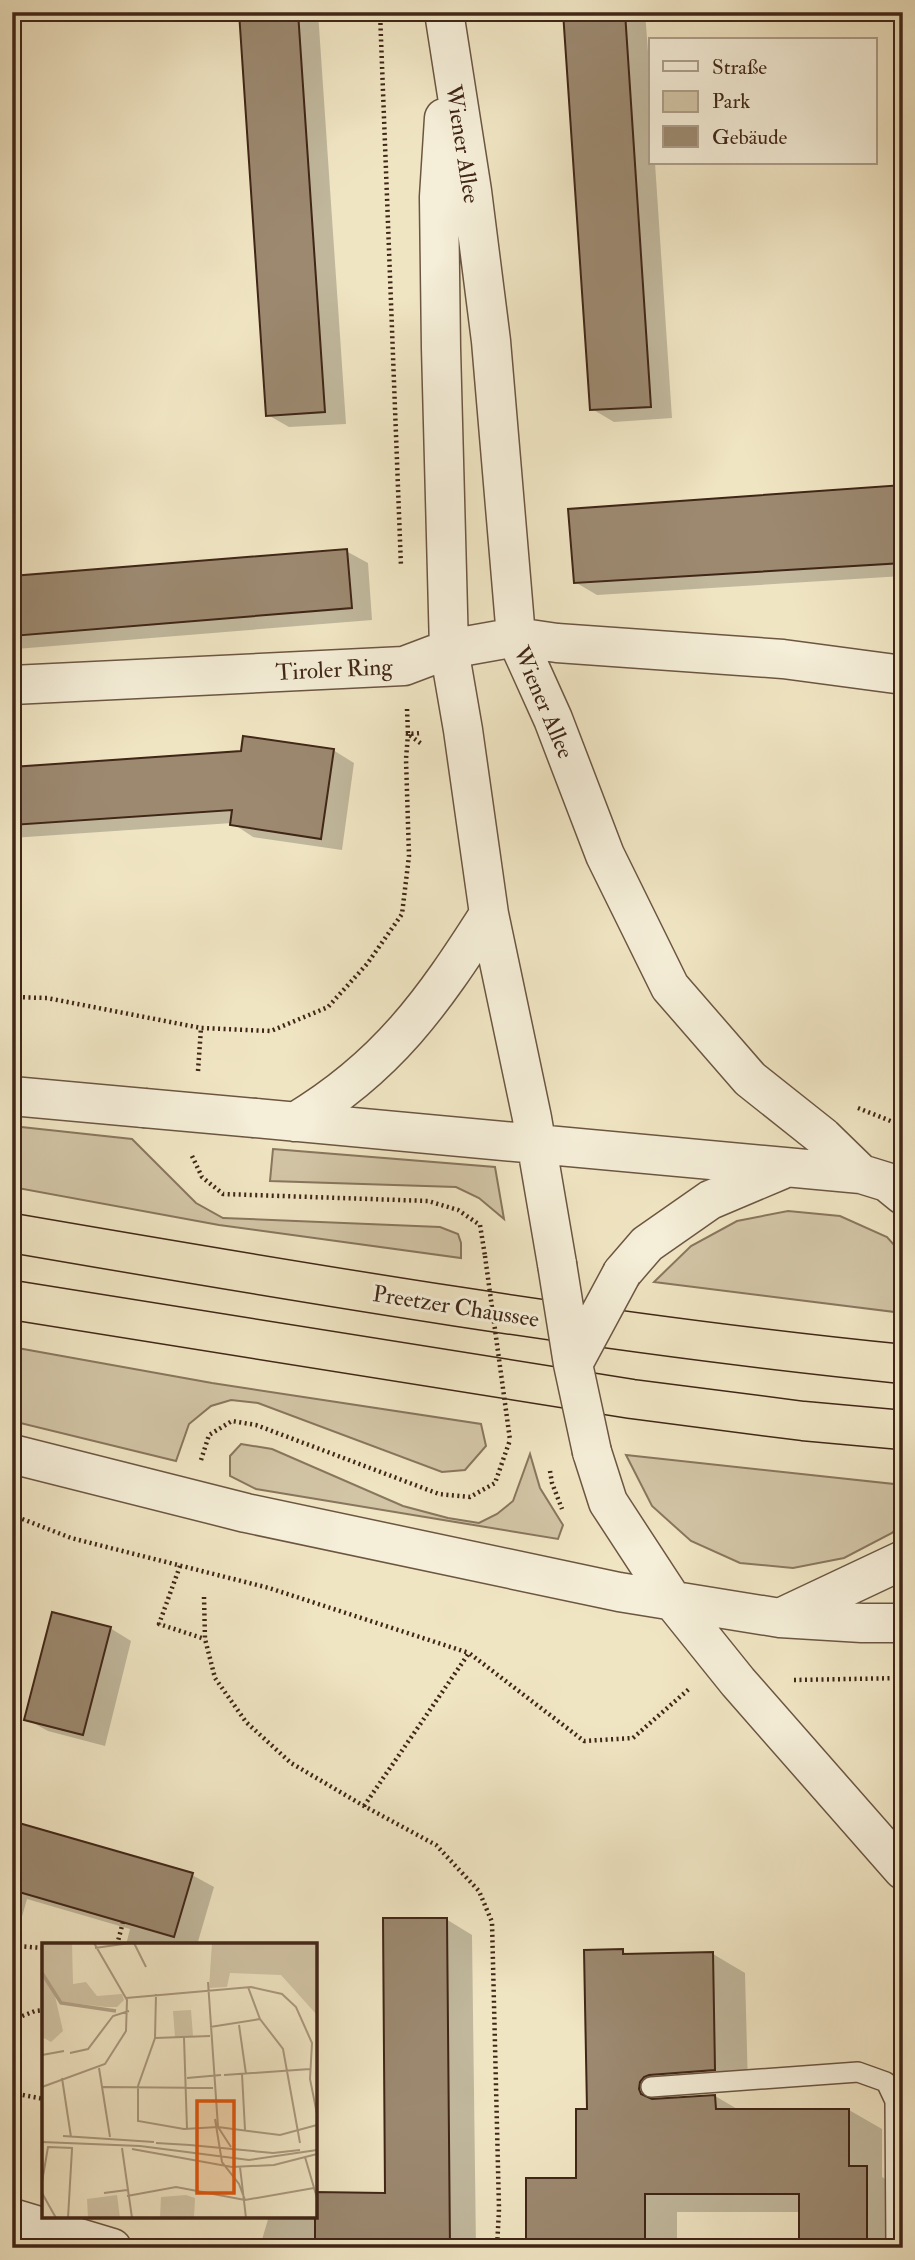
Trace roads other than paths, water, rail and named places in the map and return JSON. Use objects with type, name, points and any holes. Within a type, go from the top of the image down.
[{"type":"highway","name":"Preetzer Chaussee","points":[[12,1233],[436,1304],[611,1330],[903,1364]]},
{"type":"highway","points":[[12,1300],[632,1399],[803,1422],[903,1430]]},
{"type":"street","name":"Wiener Allee","points":[[446,31],[472,191],[491,341],[516,638],[553,719],[605,855],[670,987],[750,1079],[888,1184]]},
{"type":"street","name":"Wiener Allee","points":[[446,31],[439,197],[449,649],[489,914],[537,1145],[573,1364],[593,1452],[608,1502],[672,1600],[738,1682],[903,1870]]},
{"type":"street","name":"Tiroler Ring","points":[[12,685],[404,666],[449,649],[516,638],[783,659],[903,675]]},
{"type":"street","points":[[295,1122],[363,1074],[392,1046],[434,997],[489,914]]},
{"type":"street","points":[[12,1096],[786,1167],[888,1184]]},
{"type":"street","points":[[573,1364],[621,1273],[647,1244],[710,1200],[786,1167]]},
{"type":"street","points":[[12,1454],[246,1513],[619,1592],[780,1618],[903,1623]]},
{"type":"street","points":[[780,1618],[903,1560]]},
{"type":"street","points":[[12,2218],[112,2248]]},
{"type":"lane","points":[[651,2087],[858,2073],[886,2082],[895,2101],[896,2248]]}]
